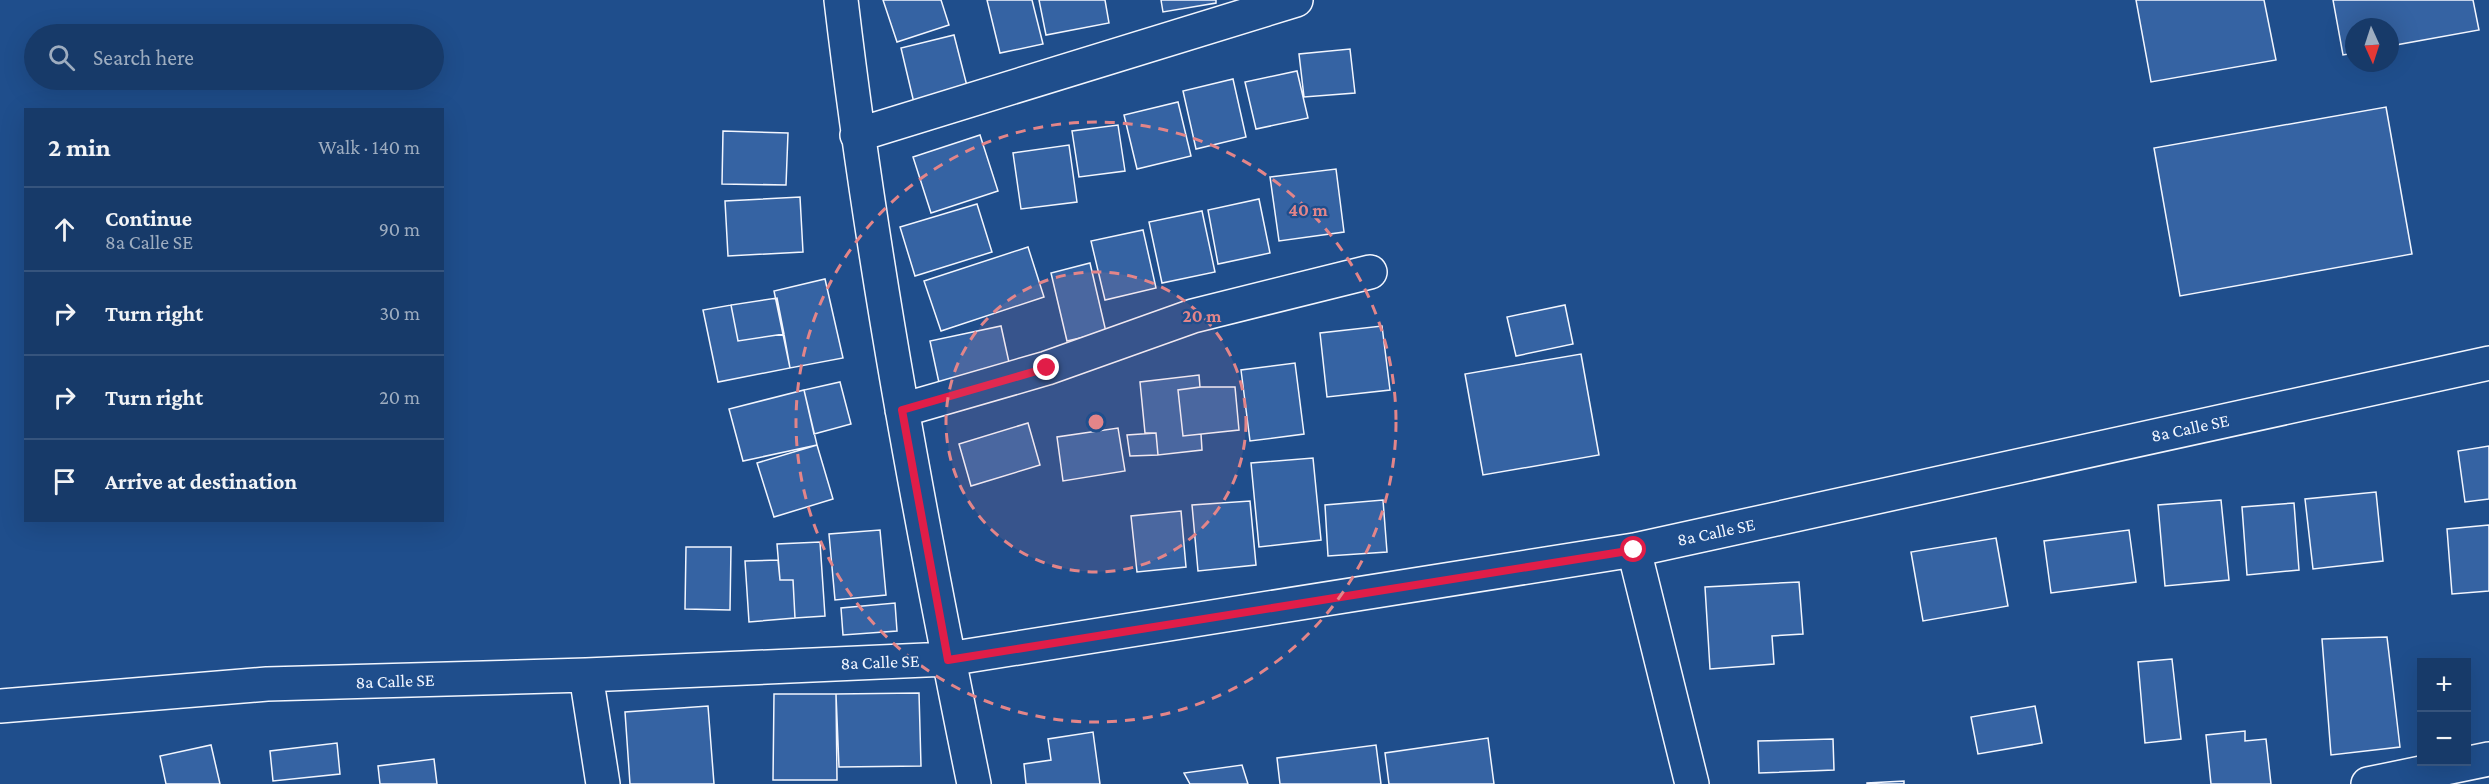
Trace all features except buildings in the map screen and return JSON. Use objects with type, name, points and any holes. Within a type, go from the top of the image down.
[{"type":"street","points":[[841,0],[857,135],[902,410],[948,660],[974,784]]},
{"type":"street","points":[[857,135],[1296,0]]},
{"type":"street","points":[[902,410],[1047,368],[1193,316],[1370,272]]},
{"type":"street","name":"8a Calle SE","points":[[0,706],[267,684],[586,675],[948,660],[1634,550],[2489,363]]},
{"type":"street","points":[[1634,550],[1692,784]]},
{"type":"street","points":[[586,675],[603,784]]},
{"type":"street","points":[[2368,784],[2489,759]]},
{"type":"route","points":[[1047,368],[902,410],[948,660],[1634,550]]}]
